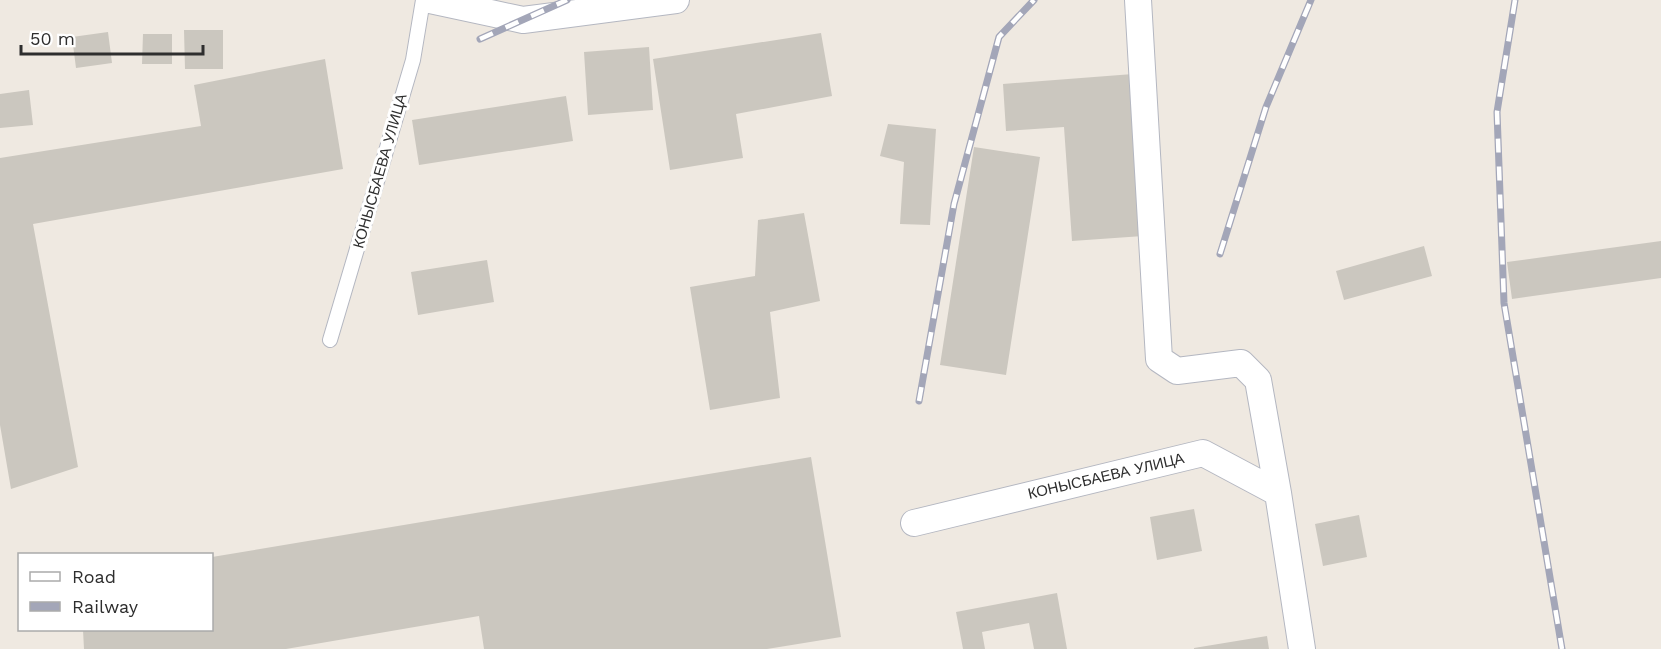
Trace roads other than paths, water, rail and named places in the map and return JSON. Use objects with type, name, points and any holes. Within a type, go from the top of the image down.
[{"type":"street","points":[[430,0],[523,20],[676,0]]},
{"type":"street","points":[[1138,0],[1159,359],[1177,371],[1241,363],[1258,380],[1302,649]]},
{"type":"street","name":"КОНЫСБАЕВА УЛИЦА","points":[[914,523],[1203,453],[1278,493]]},
{"type":"lane","name":"КОНЫСБАЕВА УЛИЦА","points":[[330,340],[413,60],[423,0]]},
{"type":"railway","points":[[480,39],[567,0]]},
{"type":"railway","points":[[919,401],[954,204],[999,37],[1034,0]]},
{"type":"railway","points":[[1220,254],[1266,107],[1311,0]]},
{"type":"railway","points":[[1515,0],[1497,112],[1504,303],[1562,649]]}]
